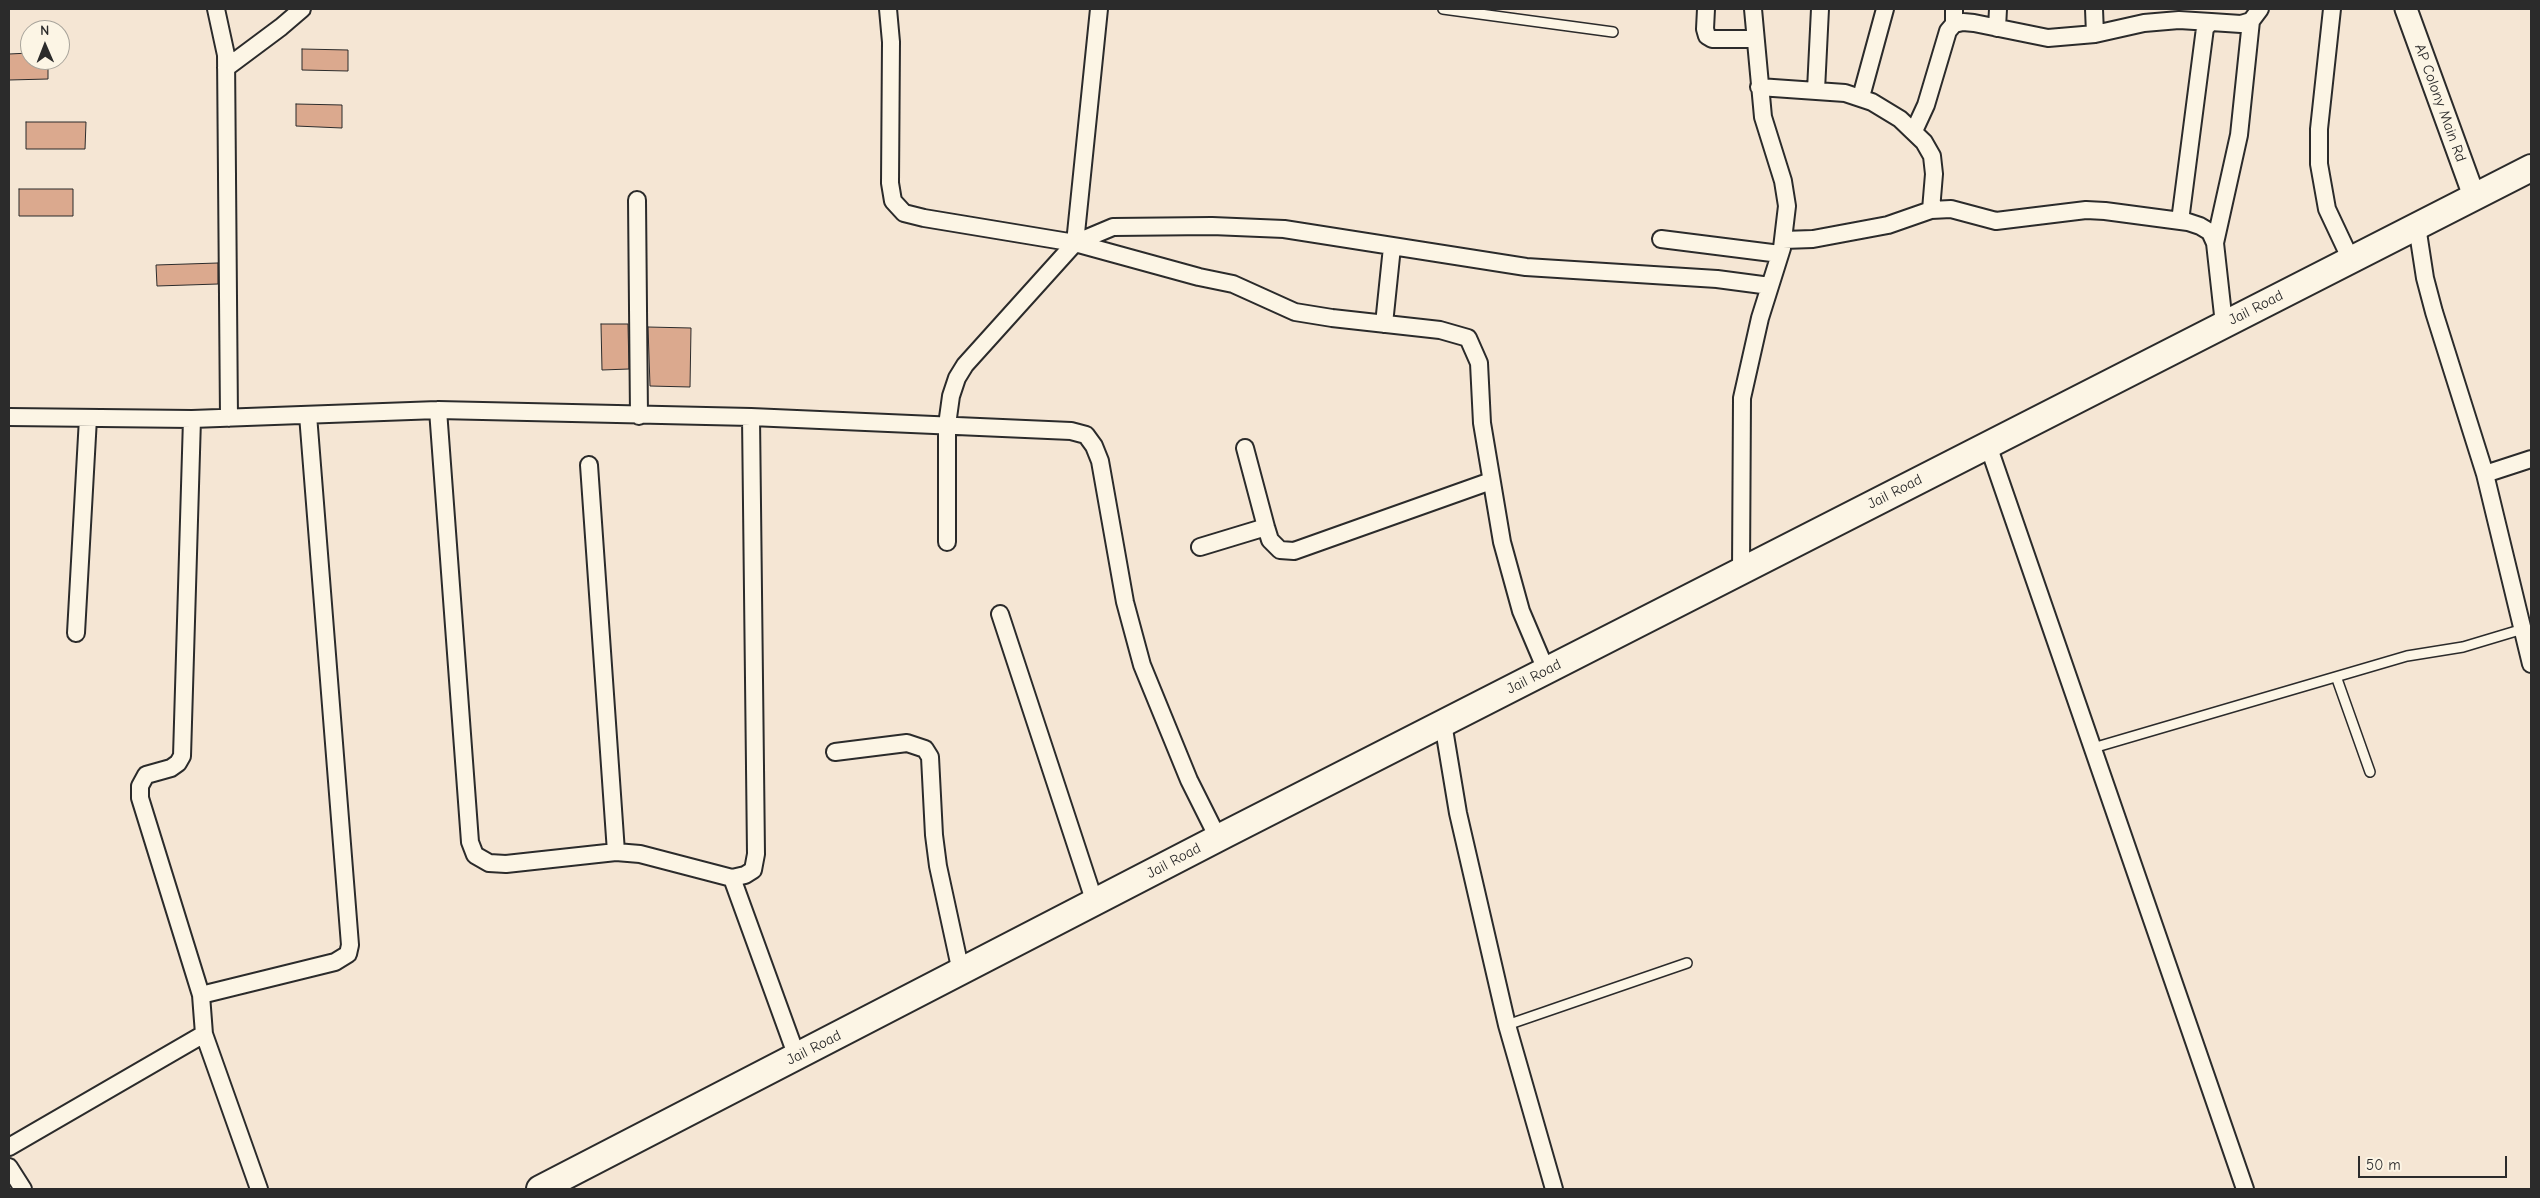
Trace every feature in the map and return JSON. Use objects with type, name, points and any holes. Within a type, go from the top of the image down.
[{"type":"main road","name":"Jail Road","points":[[540,1189],[1218,838],[2531,168]]},
{"type":"street","points":[[216,9],[226,56],[229,418]]},
{"type":"street","points":[[226,68],[282,27],[302,9]]},
{"type":"street","points":[[1075,243],[1099,9]]},
{"type":"street","points":[[1706,9],[1705,29],[1707,36],[1712,39],[1754,39]]},
{"type":"street","points":[[1741,571],[1742,398],[1746,372],[1781,247],[1787,206],[1783,181],[1766,131],[1759,87],[1753,9]]},
{"type":"street","points":[[1816,90],[1820,9]]},
{"type":"street","points":[[1861,97],[1884,9]]},
{"type":"street","points":[[1997,28],[1998,9]]},
{"type":"street","points":[[2094,9],[2095,34]]},
{"type":"street","points":[[2332,9],[2319,129],[2319,164],[2328,210],[2351,260]]},
{"type":"street","name":"AP Colony Main Rd","points":[[2406,9],[2474,196]]},
{"type":"street","points":[[891,11],[890,183],[892,200],[904,212],[924,218],[1075,243],[1199,277],[1233,284],[1295,312],[1440,330],[1468,338],[1479,364],[1482,424],[1491,481],[1514,591],[1546,670]]},
{"type":"street","points":[[1914,130],[1926,105],[1954,16],[1962,22],[2048,38],[2095,34],[2144,23],[2179,20],[2241,24],[2255,15]]},
{"type":"street","points":[[2214,243],[2239,136],[2255,15]]},
{"type":"street","points":[[2180,221],[2205,28],[2211,22]]},
{"type":"street","points":[[1759,87],[1845,92],[1861,97],[1886,109],[1914,130],[1932,156],[1934,174],[1930,210]]},
{"type":"street","points":[[638,200],[639,416]]},
{"type":"street","points":[[1661,239],[1781,247],[1888,225],[1930,210],[1951,209],[1996,220],[2086,210],[2180,221],[2200,226],[2210,232],[2214,243],[2224,324]]},
{"type":"street","points":[[947,542],[947,425],[951,396],[957,378],[965,364],[1075,243],[1113,227],[1230,226],[1284,229],[1526,267],[1717,280],[1770,286]]},
{"type":"street","points":[[2417,226],[2425,278],[2485,474],[2531,664]]},
{"type":"street","points":[[1384,324],[1392,246]]},
{"type":"street","points":[[438,410],[470,842],[475,855],[489,863],[506,864],[616,852],[662,859],[732,878],[745,875],[753,870],[756,854],[751,417]]},
{"type":"street","points":[[9,417],[192,419],[438,410],[639,416],[751,417],[1071,431],[1086,435],[1094,446],[1100,462],[1125,602],[1142,665],[1189,780],[1218,838]]},
{"type":"street","points":[[201,995],[334,962],[348,954],[350,945],[308,415]]},
{"type":"street","points":[[76,633],[88,418]]},
{"type":"street","points":[[192,419],[182,756],[178,763],[171,768],[146,775],[140,786],[140,798],[201,995],[204,1034],[259,1189]]},
{"type":"street","points":[[1988,445],[2245,1189]]},
{"type":"street","points":[[1245,448],[1270,540],[1280,550],[1294,551],[1491,481]]},
{"type":"street","points":[[2485,474],[2531,460]]},
{"type":"street","points":[[589,465],[616,852]]},
{"type":"street","points":[[1200,547],[1266,527]]},
{"type":"street","points":[[1000,614],[1095,903]]},
{"type":"street","points":[[1443,723],[1458,813],[1507,1025],[1554,1189]]},
{"type":"street","points":[[835,752],[907,743],[925,748],[930,757],[934,835],[938,866],[961,972]]},
{"type":"street","points":[[732,878],[797,1057]]},
{"type":"street","points":[[9,1147],[204,1034]]},
{"type":"street","points":[[9,1167],[23,1189]]},
{"type":"lane","points":[[1443,9],[1613,32]]},
{"type":"lane","points":[[2093,748],[2337,679],[2407,656],[2463,647],[2523,629]]},
{"type":"lane","points":[[2337,679],[2370,772]]},
{"type":"lane","points":[[1507,1025],[1687,962]]},
{"type":"building","points":[[302,49],[348,50],[348,71],[302,70]]},
{"type":"building","points":[[20,53],[20,70],[48,70],[48,79],[9,80],[9,54]]},
{"type":"building","points":[[296,104],[342,105],[342,128],[296,126]]},
{"type":"building","points":[[26,122],[86,122],[85,149],[26,149]]},
{"type":"building","points":[[19,189],[73,189],[73,216],[19,216]]},
{"type":"building","points":[[218,263],[218,284],[157,286],[156,265]]},
{"type":"building","points":[[601,324],[628,324],[629,369],[602,370]]},
{"type":"building","points":[[648,327],[691,328],[690,387],[650,386]]}]
